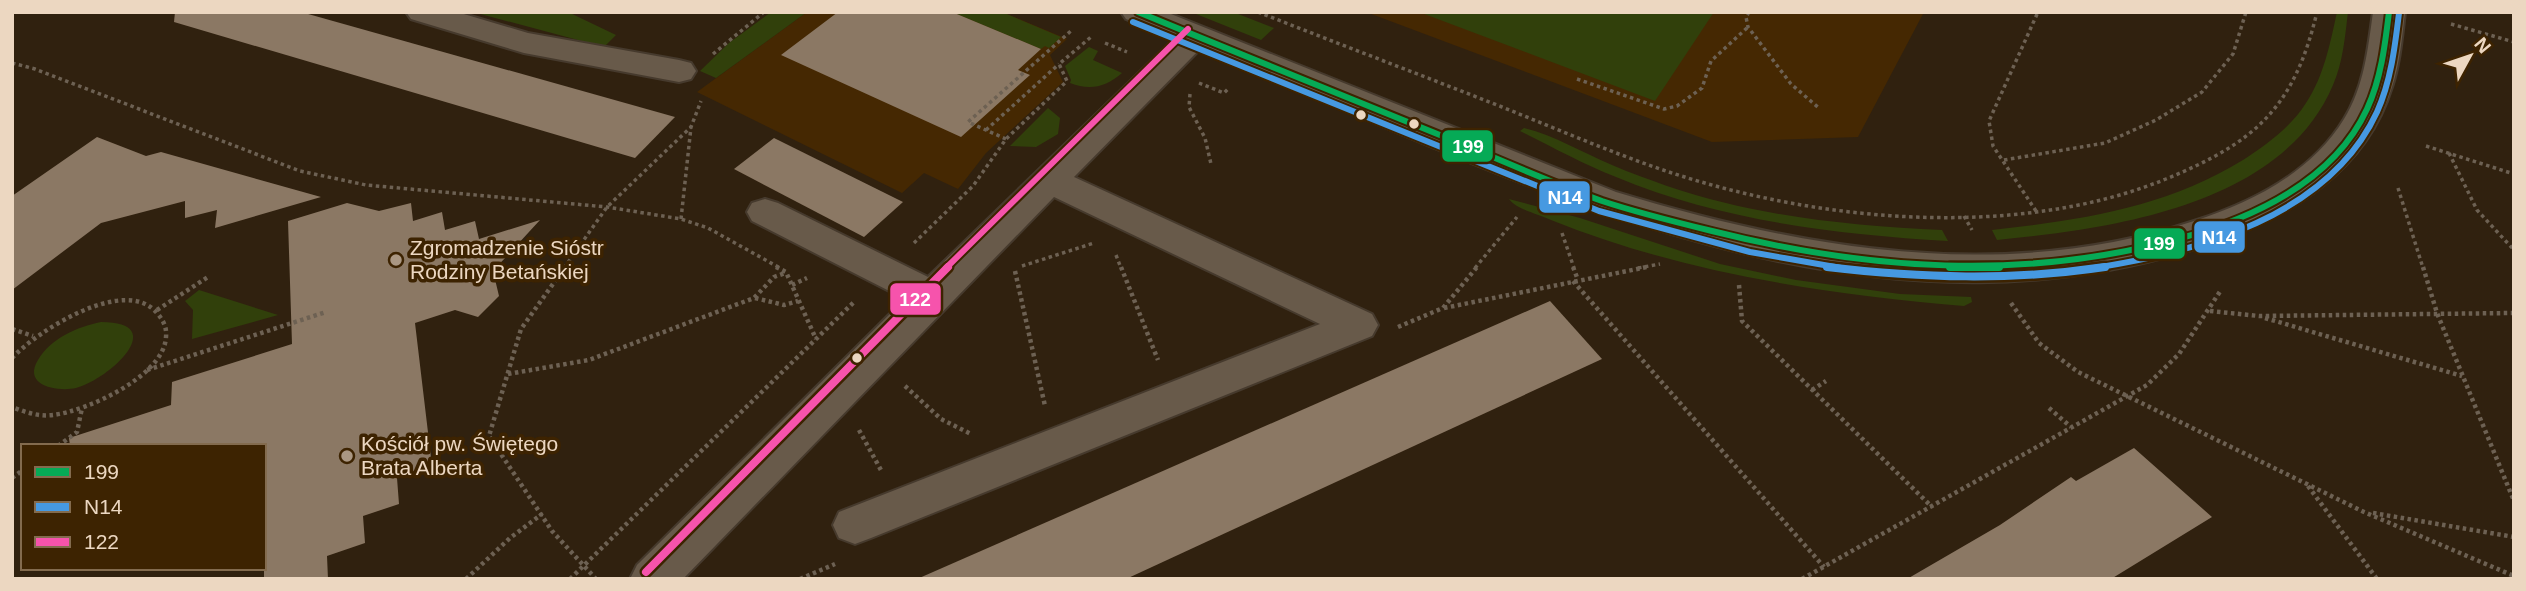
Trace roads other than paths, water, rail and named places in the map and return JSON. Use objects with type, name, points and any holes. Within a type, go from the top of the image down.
[{"type":"street","points":[[422,12],[524,43],[679,71]]},
{"type":"street","points":[[1137,12],[1591,196],[1663,221],[1798,254],[1954,269],[2069,264],[2163,247],[2247,216],[2283,197],[2313,176],[2357,127],[2371,102],[2380,74],[2388,17]]},
{"type":"street","points":[[653,579],[1048,179],[1195,36]]},
{"type":"street","points":[[855,525],[1357,325],[1123,229],[1048,179]]},
{"type":"street","points":[[765,212],[932,296]]},
{"type":"place","name":"Zgromadzenie Sióstr Rodziny Betańskiej","points":[[396,260]]},
{"type":"place","name":"Kościół pw. Świętego Brata Alberta","points":[[347,456]]}]
